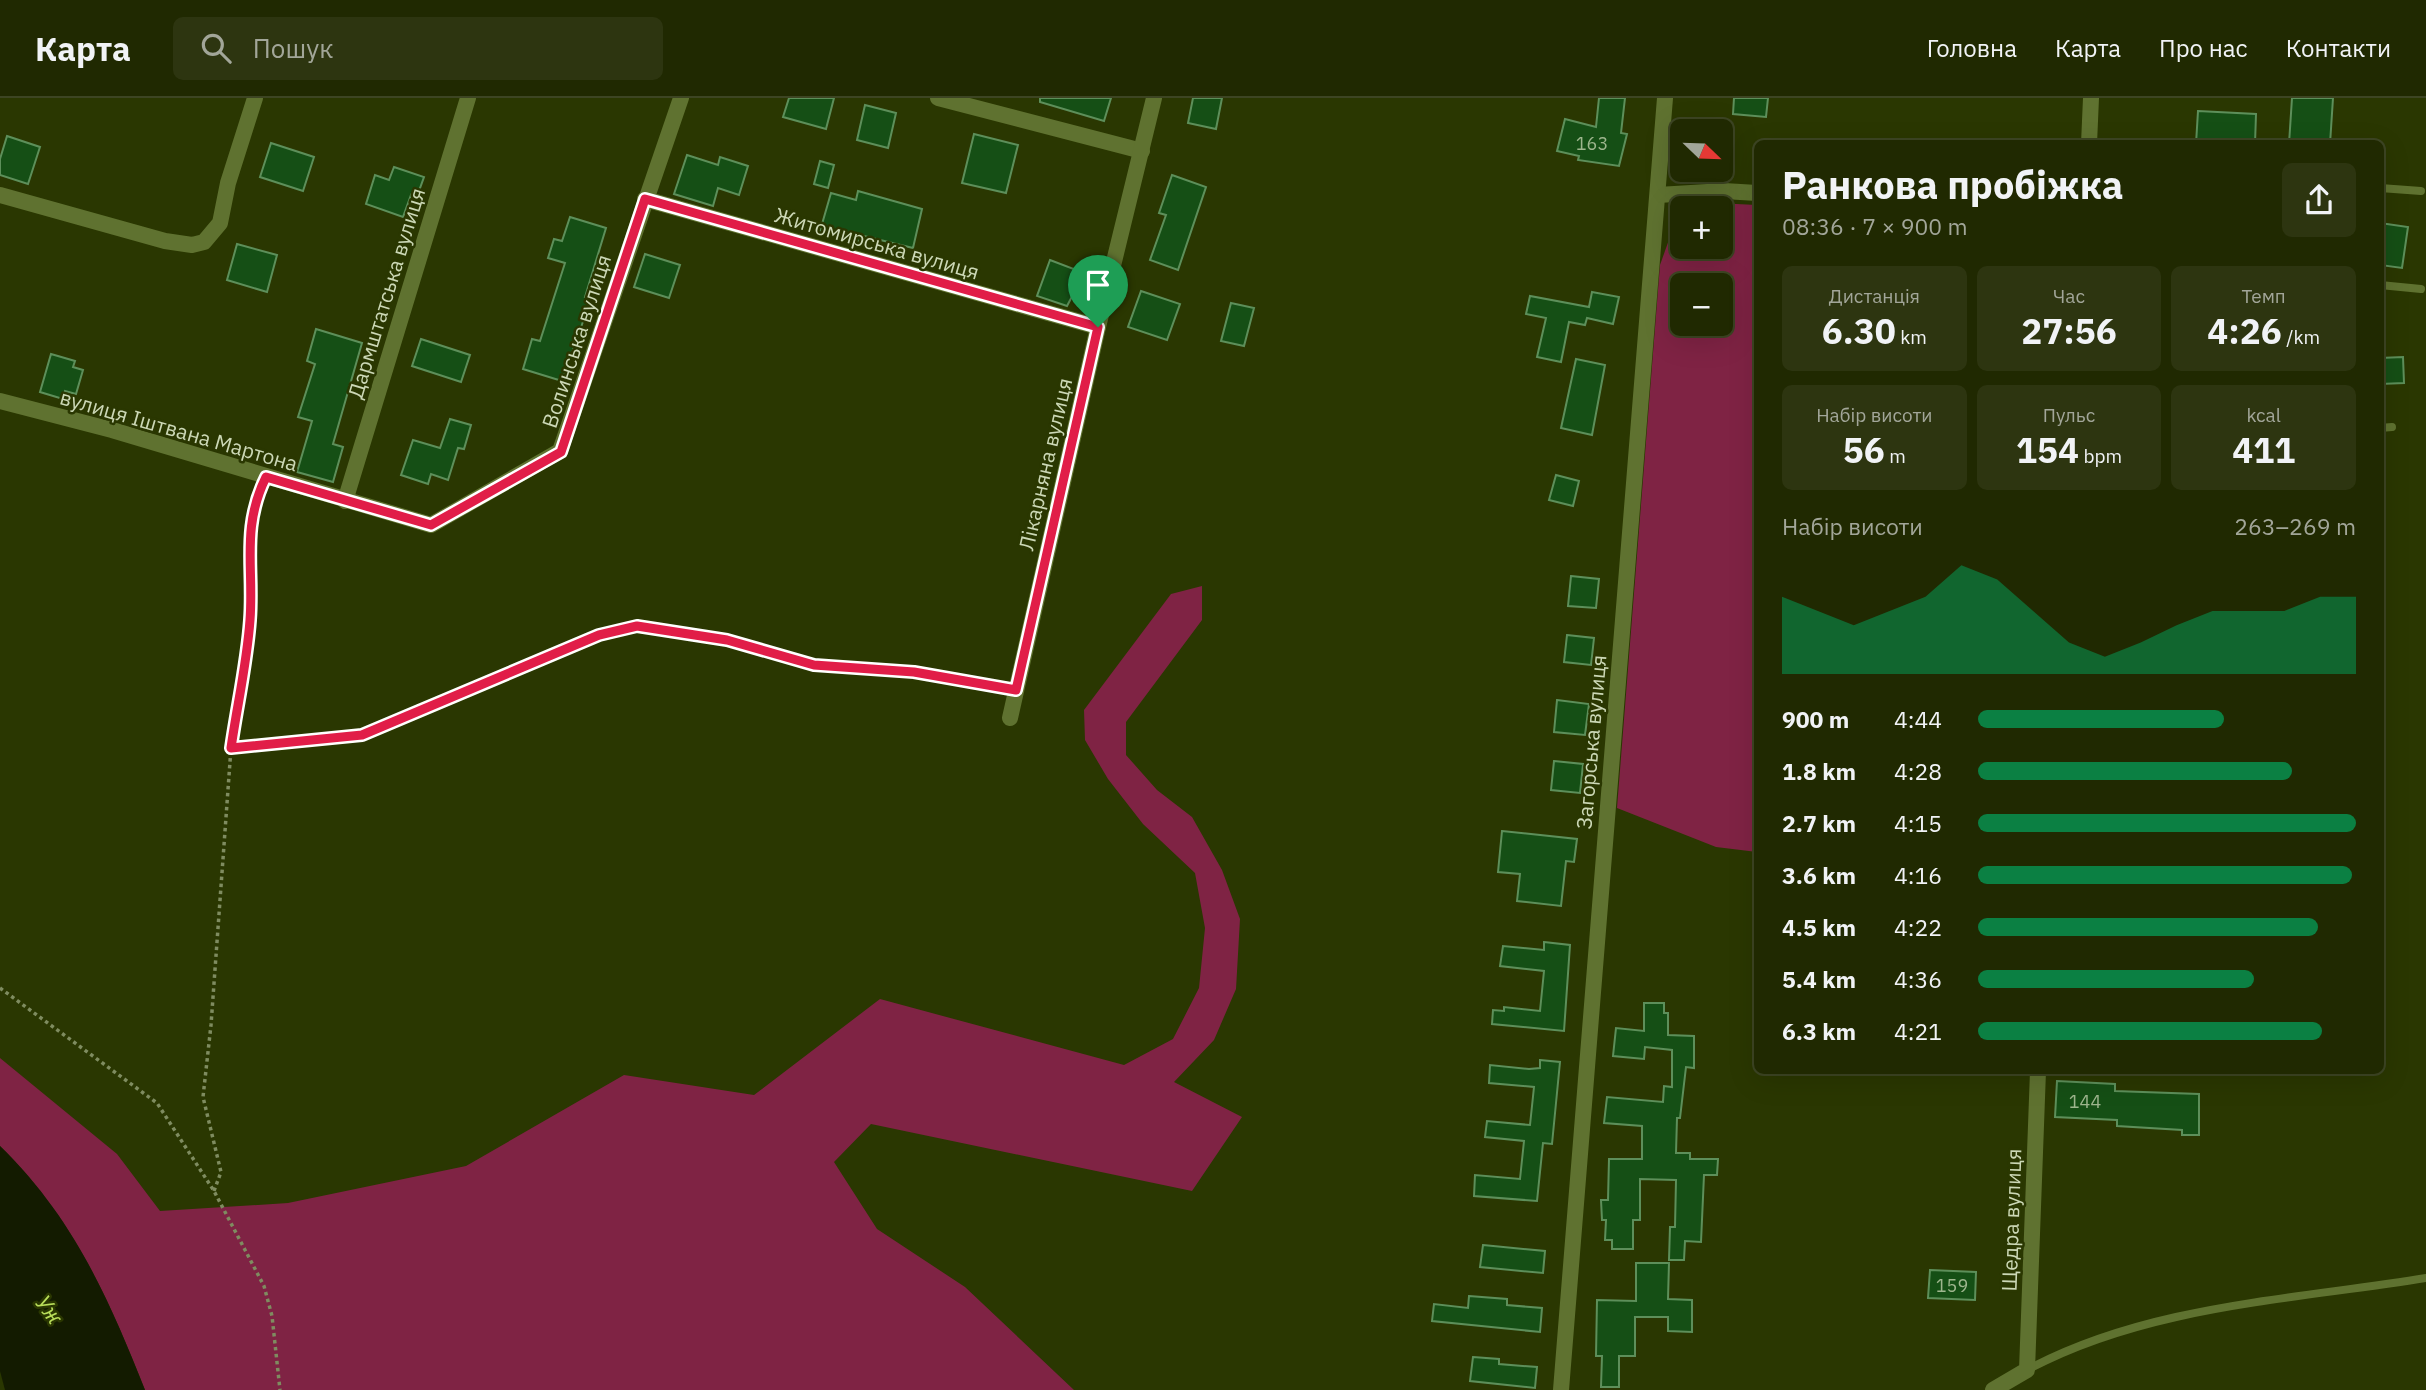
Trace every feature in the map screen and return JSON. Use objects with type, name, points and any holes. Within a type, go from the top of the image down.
[{"type":"street","points":[[0,195],[165,241],[191,245],[204,242],[220,223],[228,183],[255,98]]},
{"type":"street","name":"Дармштатська вулиця","points":[[345,500],[468,98]]},
{"type":"street","name":"Волинська вулиця","points":[[345,500],[431,525],[561,452],[681,98]]},
{"type":"street","points":[[938,98],[1142,151]]},
{"type":"street","name":"Лікарняна вулиця","points":[[1010,718],[1098,327],[1154,98]]},
{"type":"street","name":"Загорська вулиця","points":[[1561,1390],[1665,98]]},
{"type":"street","points":[[2089,140],[2091,98]]},
{"type":"street","points":[[1658,195],[1724,191],[1754,193]]},
{"type":"street","name":"Житомирська вулиця","points":[[645,199],[1098,327]]},
{"type":"street","name":"вулиця Іштвана Мартона","points":[[0,401],[112,429],[345,500]]},
{"type":"street","name":"Щедра вулиця","points":[[2026,1370],[2038,1074]]},
{"type":"street","points":[[1993,1390],[2026,1370]]},
{"type":"lane","points":[[2384,188],[2421,191]]},
{"type":"lane","points":[[2384,285],[2421,289]]},
{"type":"lane","points":[[2384,428],[2392,427]]},
{"type":"lane","points":[[2026,1370],[2067,1349],[2143,1325],[2251,1304],[2426,1278]]},
{"type":"path","points":[[214,1191],[221,1172],[203,1097],[211,1025],[231,748],[250,619],[249,527],[266,477]]},
{"type":"path","points":[[231,748],[362,735],[599,635],[637,626],[727,640],[814,665],[914,672],[1016,690]]},
{"type":"path","points":[[0,988],[157,1103],[214,1191],[264,1286],[272,1316],[279,1390]]},
{"type":"shaded area","points":[[1733,204],[1754,205],[1754,852],[1716,847],[1617,808],[1660,265],[1670,237],[1670,259],[1733,259]]},
{"type":"shaded area","points":[[1202,586],[1202,620],[1126,722],[1126,755],[1157,790],[1192,817],[1222,870],[1240,919],[1236,989],[1214,1040],[1174,1082],[1242,1117],[1192,1191],[871,1124],[834,1162],[877,1229],[965,1287],[1074,1390],[145,1390],[117,1323],[86,1260],[48,1201],[0,1146],[0,1058],[117,1154],[160,1211],[288,1203],[466,1166],[624,1075],[754,1095],[880,999],[1124,1065],[1173,1039],[1199,988],[1205,928],[1195,873],[1143,824],[1108,779],[1085,740],[1084,710],[1171,594]]},
{"type":"water","name":"Уж","points":[[0,1146],[48,1201],[86,1260],[117,1323],[145,1390],[5,1390],[0,1371]]},
{"type":"building","points":[[789,98],[834,98],[826,129],[783,117]]},
{"type":"building","points":[[1040,98],[1111,98],[1104,121],[1040,102]]},
{"type":"building","points":[[1193,98],[1222,98],[1216,129],[1188,123]]},
{"type":"building","points":[[1599,98],[1625,98],[1621,133],[1627,134],[1619,166],[1578,160],[1579,156],[1557,151],[1565,119],[1596,127]]},
{"type":"building","points":[[1734,98],[1768,98],[1766,117],[1733,114]]},
{"type":"building","points":[[2292,98],[2333,98],[2330,140],[2289,140]]},
{"type":"building","points":[[865,105],[896,113],[888,148],[857,140]]},
{"type":"building","points":[[2198,111],[2256,114],[2255,140],[2196,140]]},
{"type":"building","points":[[974,134],[1018,145],[1006,193],[962,183]]},
{"type":"building","points":[[7,136],[40,147],[28,184],[0,175],[0,159]]},
{"type":"building","points":[[271,143],[314,157],[303,191],[260,177]]},
{"type":"building","points":[[687,155],[718,165],[720,157],[748,166],[739,195],[718,188],[713,206],[674,194]]},
{"type":"building","points":[[820,161],[834,165],[828,188],[814,184]]},
{"type":"building","points":[[394,167],[424,177],[416,199],[411,195],[403,217],[366,204],[375,175],[389,180]]},
{"type":"building","points":[[1172,175],[1206,187],[1178,270],[1150,260],[1166,215],[1159,213]]},
{"type":"building","points":[[858,191],[922,209],[913,248],[864,236],[863,242],[820,231],[831,193],[856,200]]},
{"type":"building","points":[[570,217],[606,228],[585,297],[591,299],[562,381],[523,369],[532,339],[540,341],[565,263],[548,258],[554,239],[562,241]]},
{"type":"building","points":[[2384,224],[2408,227],[2402,268],[2384,266]]},
{"type":"building","points":[[237,244],[277,255],[267,292],[227,280]]},
{"type":"building","points":[[645,254],[680,265],[669,298],[634,287]]},
{"type":"building","points":[[1050,260],[1079,271],[1075,283],[1078,285],[1067,306],[1037,296]]},
{"type":"building","points":[[1141,291],[1180,304],[1167,340],[1128,327]]},
{"type":"building","points":[[1592,292],[1619,297],[1613,324],[1587,318],[1585,325],[1569,322],[1561,362],[1537,357],[1546,318],[1526,314],[1530,296],[1589,307]]},
{"type":"building","points":[[1231,303],[1254,308],[1244,346],[1221,341]]},
{"type":"building","points":[[316,329],[362,343],[333,444],[343,447],[333,482],[297,472],[312,421],[298,417],[315,364],[307,361]]},
{"type":"building","points":[[421,339],[470,355],[461,382],[412,366]]},
{"type":"building","points":[[51,354],[75,361],[73,367],[83,370],[76,394],[65,391],[63,399],[40,392]]},
{"type":"building","points":[[2403,357],[2404,383],[2384,384],[2384,358]]},
{"type":"building","points":[[1576,359],[1605,365],[1592,435],[1561,428]]},
{"type":"building","points":[[450,419],[471,425],[464,449],[458,448],[448,480],[431,474],[428,484],[401,475],[413,440],[440,448]]},
{"type":"building","points":[[1556,475],[1579,481],[1573,506],[1549,500]]},
{"type":"building","points":[[1571,576],[1599,579],[1596,608],[1568,606]]},
{"type":"building","points":[[1567,635],[1594,638],[1591,665],[1564,662]]},
{"type":"building","points":[[1557,700],[1589,704],[1585,735],[1554,732]]},
{"type":"building","points":[[1554,761],[1583,764],[1580,793],[1551,790]]},
{"type":"building","points":[[1502,831],[1577,839],[1574,862],[1566,861],[1561,906],[1517,901],[1520,874],[1498,872]]},
{"type":"building","points":[[1544,942],[1570,945],[1564,1031],[1492,1024],[1493,1010],[1504,1011],[1504,1007],[1540,1011],[1544,971],[1500,966],[1503,946],[1544,950]]},
{"type":"building","points":[[1644,1003],[1664,1003],[1664,1013],[1668,1013],[1668,1035],[1694,1036],[1694,1068],[1686,1067],[1680,1118],[1677,1118],[1676,1153],[1690,1153],[1690,1159],[1718,1159],[1717,1175],[1704,1175],[1701,1242],[1685,1241],[1684,1260],[1669,1260],[1670,1227],[1675,1227],[1676,1180],[1640,1179],[1640,1220],[1633,1220],[1633,1249],[1612,1249],[1612,1240],[1605,1240],[1606,1220],[1602,1220],[1601,1200],[1608,1200],[1609,1159],[1642,1159],[1642,1126],[1604,1123],[1607,1097],[1663,1102],[1664,1086],[1672,1087],[1672,1050],[1645,1047],[1644,1059],[1613,1056],[1616,1028],[1644,1031]]},
{"type":"building","points":[[1540,1060],[1560,1062],[1552,1144],[1543,1143],[1537,1201],[1474,1196],[1475,1175],[1520,1179],[1524,1141],[1485,1137],[1487,1121],[1530,1125],[1534,1087],[1489,1083],[1490,1065],[1540,1068]]},
{"type":"building","points":[[2057,1081],[2115,1084],[2115,1091],[2199,1094],[2199,1135],[2182,1135],[2182,1130],[2117,1126],[2117,1120],[2055,1117]]},
{"type":"building","points":[[1483,1245],[1545,1251],[1543,1273],[1480,1267]]},
{"type":"building","points":[[1636,1263],[1669,1263],[1668,1299],[1692,1300],[1692,1332],[1668,1331],[1668,1317],[1635,1317],[1635,1356],[1619,1356],[1619,1387],[1601,1387],[1602,1356],[1596,1356],[1597,1300],[1636,1301]]},
{"type":"building","points":[[1930,1270],[1976,1272],[1975,1300],[1928,1298]]},
{"type":"building","points":[[1469,1296],[1507,1299],[1507,1305],[1542,1308],[1540,1332],[1432,1321],[1434,1304],[1468,1308]]},
{"type":"building","points":[[1473,1357],[1499,1359],[1499,1364],[1537,1367],[1535,1388],[1470,1381]]},
{"type":"route","points":[[645,199],[1098,327],[1016,690],[914,672],[814,665],[727,640],[637,626],[599,635],[362,735],[231,748],[250,619],[249,527],[266,477],[431,525],[561,452],[645,199]]}]
